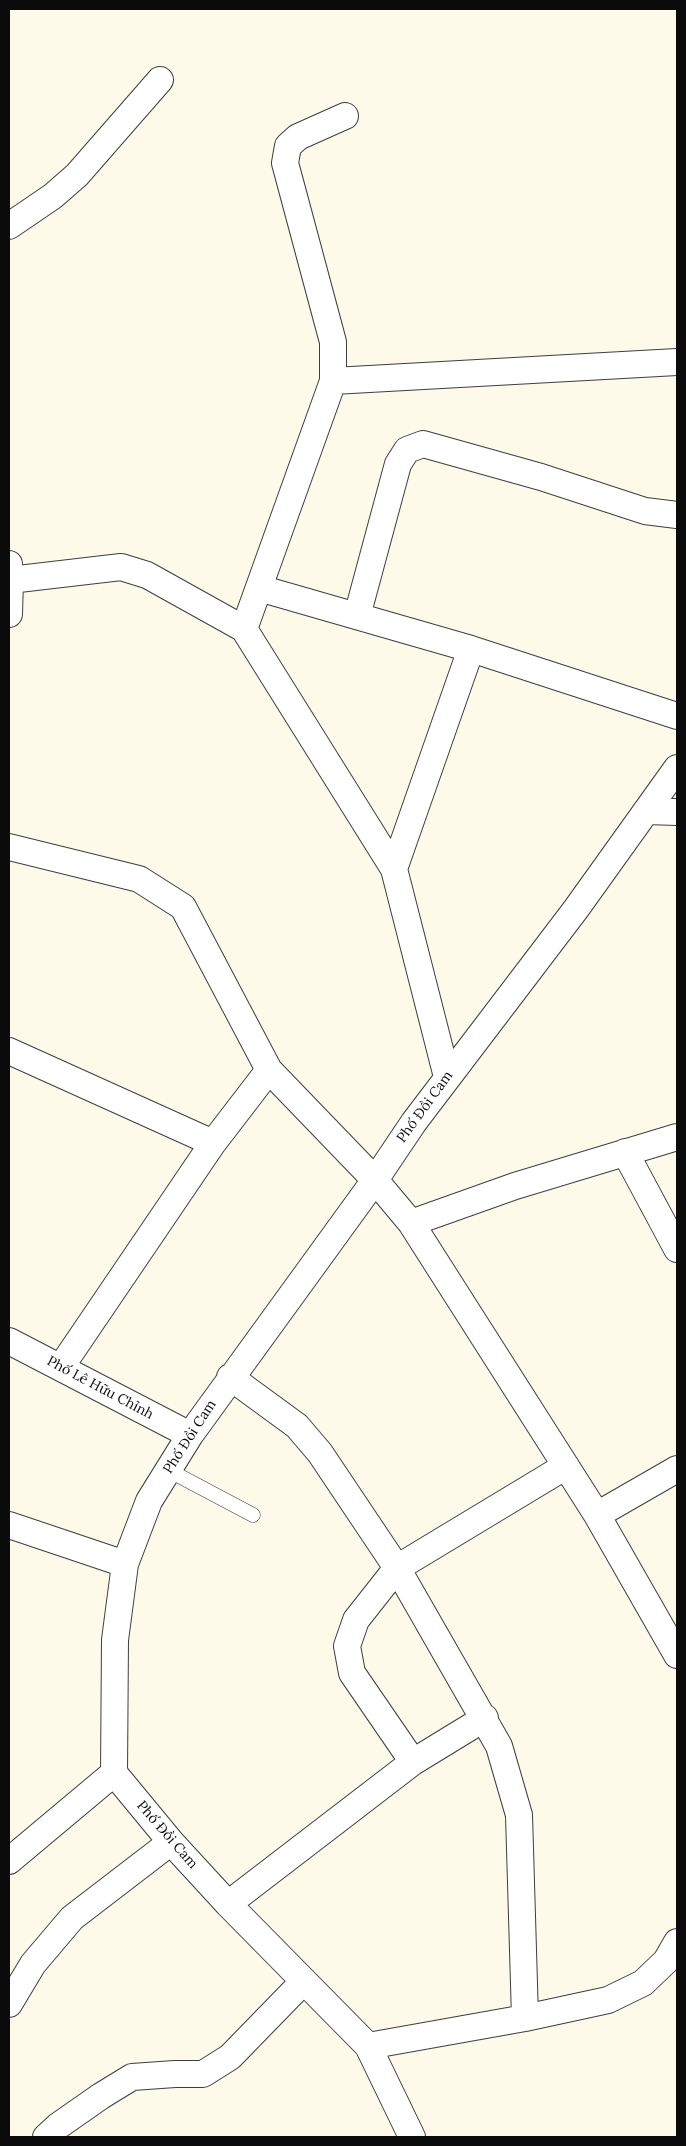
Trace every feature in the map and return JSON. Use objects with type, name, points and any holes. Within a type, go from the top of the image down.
[{"type":"street","points":[[9,226],[53,196],[78,175],[160,80]]},
{"type":"street","points":[[244,629],[333,381],[333,342],[285,163],[288,146],[298,137],[345,116]]},
{"type":"street","points":[[333,381],[677,362]]},
{"type":"street","points":[[357,616],[398,464],[407,450],[423,444],[541,477],[645,511],[677,515]]},
{"type":"street","points":[[9,614],[10,572],[121,567],[148,575],[244,629],[394,869],[446,1077]]},
{"type":"street","points":[[259,588],[471,649],[677,716]]},
{"type":"street","points":[[394,869],[471,649]]},
{"type":"street","name":"Phố Đồi Cam","points":[[412,2137],[368,2046],[228,1904],[171,1842],[114,1773],[115,1640],[125,1564],[149,1501],[190,1435],[230,1377],[375,1180],[446,1077],[576,910],[677,768]]},
{"type":"street","points":[[646,811],[677,812]]},
{"type":"street","points":[[9,847],[139,879],[183,907],[269,1070],[375,1180],[411,1223],[597,1515],[677,1655]]},
{"type":"street","points":[[9,1051],[213,1143]]},
{"type":"street","points":[[61,1367],[213,1143],[269,1070]]},
{"type":"street","points":[[411,1223],[516,1186],[677,1137]]},
{"type":"street","points":[[625,1152],[677,1249]]},
{"type":"street","name":"Phố Lê Hữu Chỉnh","points":[[9,1341],[190,1435]]},
{"type":"street","points":[[230,1377],[297,1426],[320,1453],[397,1568],[485,1718],[499,1746],[519,1815],[524,2018]]},
{"type":"street","points":[[413,1762],[352,1673],[347,1646],[356,1620],[397,1568],[566,1466]]},
{"type":"street","points":[[597,1515],[677,1469]]},
{"type":"street","points":[[9,1525],[125,1564]]},
{"type":"street","points":[[228,1904],[413,1762],[485,1718]]},
{"type":"street","points":[[9,1861],[114,1773]]},
{"type":"street","points":[[9,2004],[33,1964],[72,1918],[171,1842]]},
{"type":"street","points":[[368,2046],[524,2018],[608,2000],[643,1983],[666,1961],[677,1942]]},
{"type":"street","points":[[46,2137],[94,2101],[132,2077],[203,2074],[230,2057],[304,1982]]},
{"type":"lane","points":[[168,1470],[253,1515]]}]
